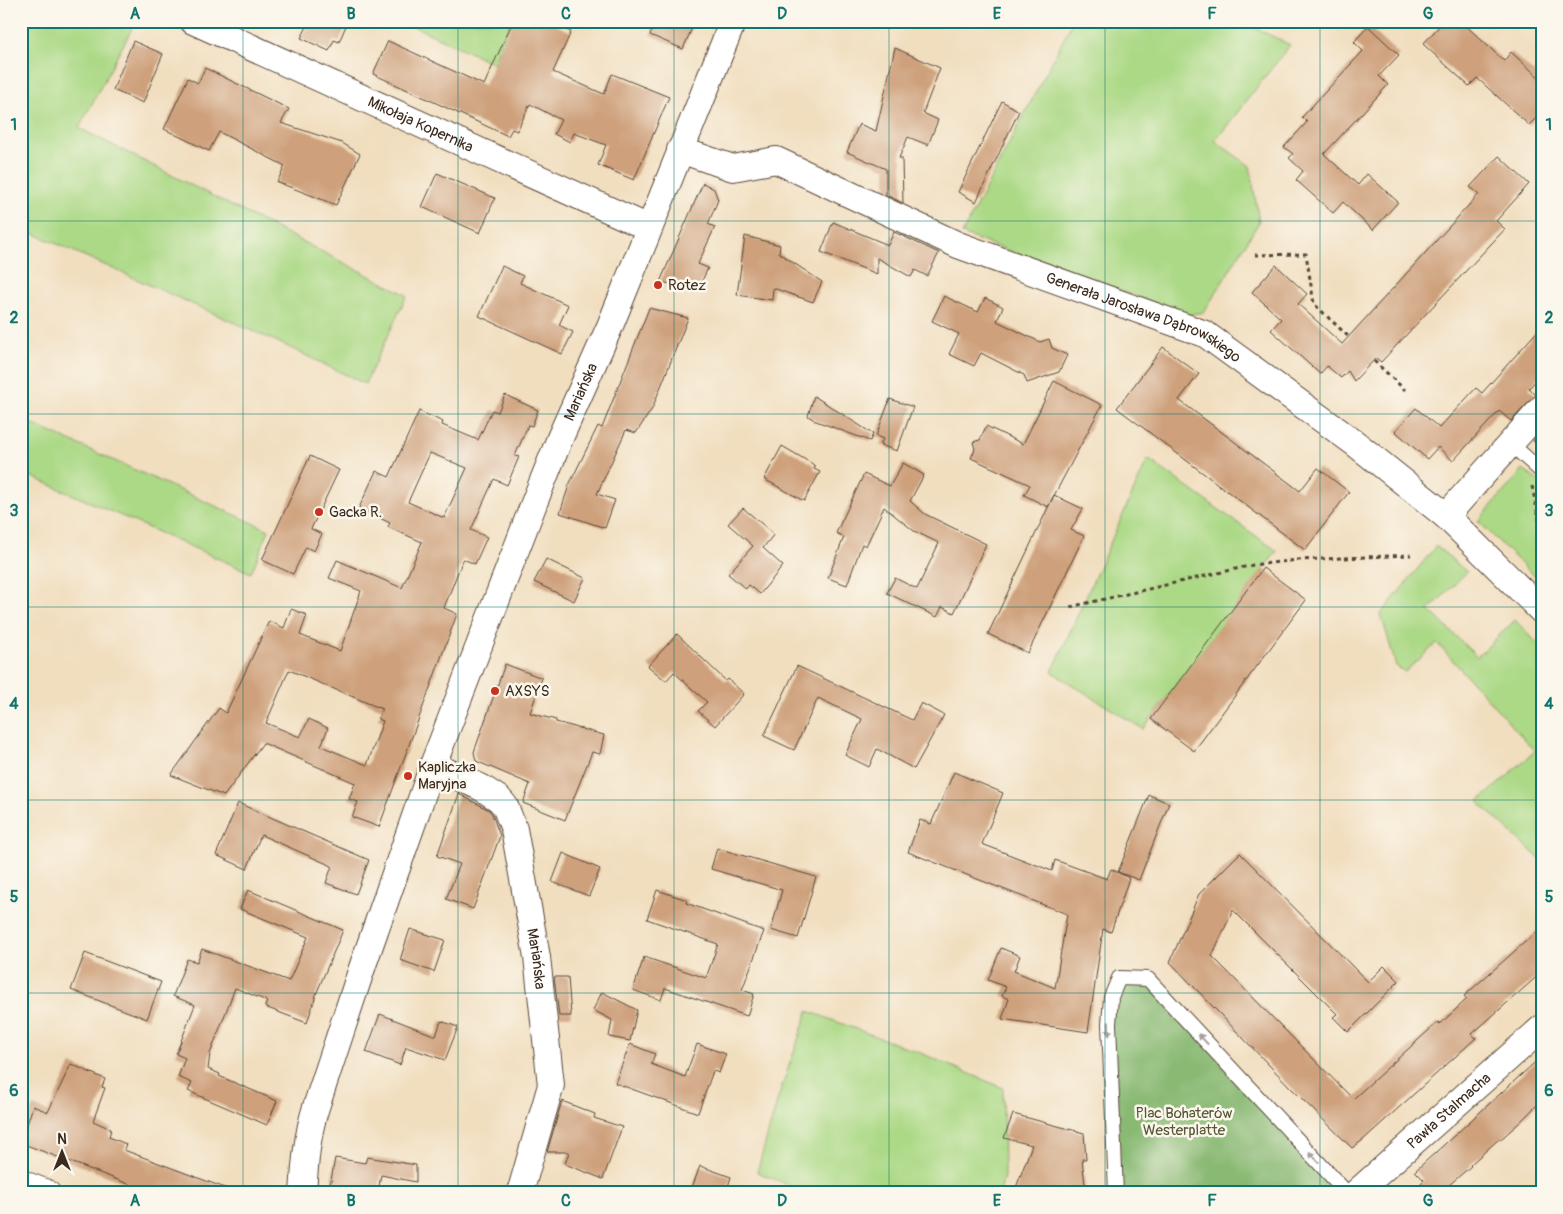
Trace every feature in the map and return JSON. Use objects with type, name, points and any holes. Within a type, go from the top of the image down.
[{"type":"street","name":"Mikołaja Kopernika","points":[[193,21],[648,228]]},
{"type":"street","name":"Mariańska","points":[[303,1193],[310,1125],[363,965],[433,765],[536,498],[610,326],[733,21]]},
{"type":"street","name":"Generała Jarosława Dąbrowskiego","points":[[680,150],[733,168],[776,160],[958,245],[1205,334],[1356,444],[1446,516],[1542,611]]},
{"type":"street","points":[[1446,516],[1519,451],[1542,408]]},
{"type":"street","name":"Mariańska","points":[[433,765],[482,788],[499,799],[505,806],[514,829],[537,957],[551,1086],[520,1193]]},
{"type":"street","name":"Pawła Stalmacha","points":[[1356,1193],[1542,1028]]},
{"type":"street","points":[[21,1183],[47,1193]]},
{"type":"lane","points":[[1519,451],[1542,472]]},
{"type":"lane","points":[[1116,1193],[1109,1024],[1111,997],[1119,978],[1148,979],[1347,1193]]},
{"type":"path","points":[[1255,255],[1306,254],[1314,304],[1350,338]]},
{"type":"path","points":[[1374,361],[1405,390]]},
{"type":"path","points":[[1519,451],[1542,535]]},
{"type":"path","points":[[1070,607],[1253,565],[1298,560],[1411,555]]},
{"type":"green space","points":[[21,21],[136,21],[79,128],[407,295],[365,384],[280,343],[21,228]]},
{"type":"green space","points":[[402,21],[511,21],[493,63]]},
{"type":"green space","points":[[1073,21],[1241,21],[1290,45],[1215,141],[1250,166],[1259,222],[1204,312],[1188,315],[962,234]]},
{"type":"green space","points":[[21,419],[269,530],[251,573],[21,472]]},
{"type":"green space","points":[[1148,459],[1277,551],[1143,729],[1052,672]]},
{"type":"green space","points":[[1523,470],[1540,482],[1542,490],[1542,584],[1478,521]]},
{"type":"green space","points":[[1436,546],[1467,572],[1429,610],[1477,657],[1515,620],[1542,648],[1542,861],[1478,802],[1535,751],[1437,643],[1405,672],[1396,666],[1381,614]]},
{"type":"green space","name":"Plac Bohaterów Westerplatte","points":[[1119,978],[1148,979],[1347,1193],[1116,1193],[1109,1024]]},
{"type":"green space","points":[[808,1011],[923,1054],[1003,1088],[1004,1176],[1000,1193],[808,1193],[757,1172],[779,1095]]},
{"type":"building","points":[[310,21],[348,21],[339,42],[334,40],[329,51],[301,38]]},
{"type":"building","points":[[513,21],[548,21],[571,32],[553,72],[604,94],[612,74],[669,97],[634,180],[598,165],[606,145],[574,133],[570,142],[554,134],[561,120],[530,104],[517,131],[512,129],[508,136],[373,74],[388,41],[484,85]]},
{"type":"building","points":[[656,21],[695,21],[683,49],[650,35]]},
{"type":"building","points":[[1444,21],[1461,21],[1504,61],[1511,52],[1542,80],[1542,112],[1529,125],[1477,78],[1469,86],[1423,44]]},
{"type":"building","points":[[1368,26],[1399,55],[1379,76],[1388,85],[1324,154],[1358,185],[1367,174],[1398,202],[1373,230],[1343,202],[1333,213],[1296,180],[1303,171],[1289,158],[1293,154],[1284,147],[1307,122],[1302,117],[1363,51],[1354,42]]},
{"type":"building","points":[[133,41],[163,54],[143,103],[113,90]]},
{"type":"building","points":[[895,48],[940,68],[923,113],[938,120],[928,145],[908,137],[899,158],[902,158],[903,203],[886,195],[886,169],[847,152],[859,124],[876,131]]},
{"type":"building","points":[[205,68],[289,109],[281,123],[342,143],[360,154],[336,205],[277,182],[285,166],[219,132],[209,151],[164,129],[188,78],[198,83]]},
{"type":"building","points":[[1002,101],[1019,111],[976,202],[958,192]]},
{"type":"building","points":[[1499,156],[1529,184],[1496,221],[1505,229],[1381,362],[1376,358],[1354,381],[1348,371],[1341,378],[1327,366],[1320,374],[1271,330],[1281,319],[1252,292],[1276,265],[1307,294],[1298,304],[1342,344],[1479,194],[1470,187]]},
{"type":"building","points":[[437,173],[495,198],[480,233],[422,207]]},
{"type":"building","points":[[703,183],[714,189],[718,200],[708,224],[715,227],[698,264],[708,268],[698,289],[660,282]]},
{"type":"building","points":[[833,222],[888,245],[894,232],[939,253],[927,276],[915,270],[911,277],[877,258],[877,274],[821,252]]},
{"type":"building","points":[[745,236],[780,245],[779,253],[822,282],[813,302],[773,288],[772,300],[737,295]]},
{"type":"building","points":[[502,266],[523,276],[520,283],[568,305],[559,325],[573,332],[562,354],[479,316]]},
{"type":"building","points":[[944,296],[978,312],[985,298],[1003,307],[997,321],[1040,342],[1049,339],[1052,348],[1067,355],[1059,372],[1027,383],[1024,375],[981,353],[974,366],[949,354],[959,334],[932,321]]},
{"type":"building","points":[[649,308],[688,318],[652,409],[636,433],[626,430],[597,494],[615,500],[605,528],[560,513],[569,485],[598,426],[602,428]]},
{"type":"building","points":[[1542,326],[1542,374],[1529,388],[1536,395],[1511,421],[1499,411],[1453,461],[1438,447],[1427,459],[1395,431],[1416,408],[1439,428],[1476,388],[1482,393]]},
{"type":"building","points":[[1163,347],[1199,374],[1179,400],[1300,491],[1318,468],[1349,492],[1305,550],[1117,408]]},
{"type":"building","points":[[1054,381],[1102,405],[1048,507],[1024,495],[1030,485],[971,458],[975,449],[973,442],[980,440],[986,426],[1023,444]]},
{"type":"building","points":[[505,395],[538,410],[532,426],[528,425],[515,456],[519,457],[507,485],[494,479],[471,530],[487,537],[475,564],[463,559],[444,608],[457,614],[379,827],[352,817],[358,802],[349,799],[355,783],[263,743],[224,796],[171,775],[219,708],[226,713],[269,621],[284,628],[291,609],[307,615],[300,635],[340,651],[361,591],[329,578],[337,560],[402,588],[422,542],[388,527],[390,523],[359,508],[376,471],[389,477],[419,411],[443,422],[442,425],[478,440],[492,410],[498,412]],"holes":[[[430,453],[467,468],[444,518],[408,502]],[[289,670],[382,709],[378,719],[383,721],[367,765],[321,746],[328,728],[309,719],[300,737],[266,723]]]},
{"type":"building","points":[[814,396],[873,434],[870,441],[816,421],[808,416]]},
{"type":"building","points":[[890,399],[913,407],[897,451],[880,445],[883,439],[876,436]]},
{"type":"building","points":[[1542,431],[1542,449],[1533,441]]},
{"type":"building","points":[[782,446],[811,463],[815,466],[814,469],[820,472],[804,501],[764,479]]},
{"type":"building","points":[[310,456],[339,470],[311,529],[322,534],[314,551],[306,547],[293,574],[262,560]]},
{"type":"building","points":[[903,463],[924,475],[910,501],[925,514],[986,544],[954,613],[942,607],[937,617],[887,593],[895,578],[917,589],[939,543],[914,531],[884,507],[866,546],[862,544],[847,585],[828,578],[844,537],[836,533],[864,474],[890,486]]},
{"type":"building","points":[[1054,495],[1083,509],[1071,530],[1084,536],[1028,653],[988,634]]},
{"type":"building","points":[[743,508],[774,534],[763,548],[783,566],[760,594],[749,585],[746,589],[728,574],[753,546],[728,524]]},
{"type":"building","points":[[546,559],[585,578],[574,601],[534,582]]},
{"type":"building","points":[[1263,568],[1306,600],[1194,751],[1151,719]]},
{"type":"building","points":[[677,634],[726,681],[728,679],[744,694],[715,726],[698,711],[707,702],[674,672],[666,681],[648,666]]},
{"type":"building","points":[[505,664],[542,678],[530,713],[604,735],[600,754],[592,752],[565,820],[523,803],[530,784],[476,761],[474,752]]},
{"type":"building","points":[[797,666],[912,720],[921,703],[944,715],[914,769],[877,749],[869,767],[845,755],[862,719],[818,698],[794,750],[764,736]]},
{"type":"building","points":[[954,772],[1003,793],[982,844],[1052,871],[1055,860],[1107,879],[1111,869],[1129,878],[1111,932],[1103,929],[1088,1032],[1002,1019],[1009,999],[1002,996],[1006,987],[988,980],[1001,948],[1020,956],[1014,971],[1055,988],[1067,914],[908,852],[920,820],[931,824]]},
{"type":"building","points":[[459,794],[489,810],[500,836],[473,909],[446,899],[460,864],[437,856]]},
{"type":"building","points":[[1149,795],[1169,803],[1139,880],[1118,872]]},
{"type":"building","points":[[238,803],[369,860],[356,894],[326,883],[332,866],[261,835],[247,869],[216,855]]},
{"type":"building","points":[[717,848],[816,877],[798,938],[771,930],[782,890],[711,869]]},
{"type":"building","points":[[563,853],[600,869],[589,896],[552,882]]},
{"type":"building","points":[[1240,853],[1368,982],[1384,966],[1399,981],[1348,1032],[1333,1017],[1337,1014],[1233,910],[1212,956],[1353,1099],[1438,1022],[1440,1024],[1467,999],[1464,996],[1542,927],[1542,972],[1472,1034],[1476,1038],[1352,1148],[1291,1088],[1170,962],[1199,894]]},
{"type":"building","points":[[248,890],[343,930],[317,992],[307,1023],[265,1007],[267,1001],[235,988],[210,1054],[208,1069],[220,1074],[219,1076],[277,1101],[267,1125],[188,1091],[192,1083],[178,1077],[185,1058],[176,1054],[195,1005],[173,996],[187,959],[197,962],[202,949],[289,981],[308,937],[240,909]]},
{"type":"building","points":[[657,890],[687,900],[686,903],[764,931],[742,990],[754,994],[747,1016],[665,988],[661,1000],[633,990],[644,957],[706,978],[718,944],[647,919]]},
{"type":"building","points":[[410,929],[445,940],[434,972],[400,960]]},
{"type":"building","points":[[85,953],[161,982],[147,1019],[71,990]]},
{"type":"building","points":[[554,977],[568,977],[571,1016],[559,1016]]},
{"type":"building","points":[[602,992],[637,1010],[630,1041],[609,1037],[612,1020],[593,1010]]},
{"type":"building","points":[[380,1014],[436,1036],[441,1021],[458,1027],[445,1060],[406,1047],[400,1065],[366,1052]]},
{"type":"building","points":[[630,1044],[655,1054],[651,1064],[685,1077],[697,1044],[726,1054],[719,1073],[713,1071],[698,1113],[615,1083]]},
{"type":"building","points":[[1542,1056],[1542,1100],[1440,1193],[1411,1193],[1424,1180],[1415,1171]]},
{"type":"building","points":[[71,1064],[105,1079],[102,1087],[105,1088],[93,1121],[111,1129],[109,1137],[126,1144],[124,1150],[233,1191],[233,1193],[152,1193],[21,1143],[33,1106],[48,1112]]},
{"type":"building","points":[[562,1101],[595,1114],[594,1118],[622,1127],[603,1179],[565,1164],[569,1152],[547,1152]]},
{"type":"building","points":[[1013,1114],[1084,1133],[1086,1159],[1082,1159],[1086,1193],[1014,1193],[1032,1145],[1004,1138]]},
{"type":"building","points":[[367,1157],[416,1165],[416,1182],[381,1175],[378,1192],[330,1186],[335,1158],[365,1163]]},
{"type":"building","points":[[700,1166],[731,1177],[726,1193],[690,1193]]},
{"type":"place","name":"Rotez","points":[[658,285]]},
{"type":"place","name":"Gacka R.","points":[[319,512]]},
{"type":"place","name":"AXSYS","points":[[495,691]]},
{"type":"place","name":"Kapliczka Maryjna","points":[[408,776]]}]
